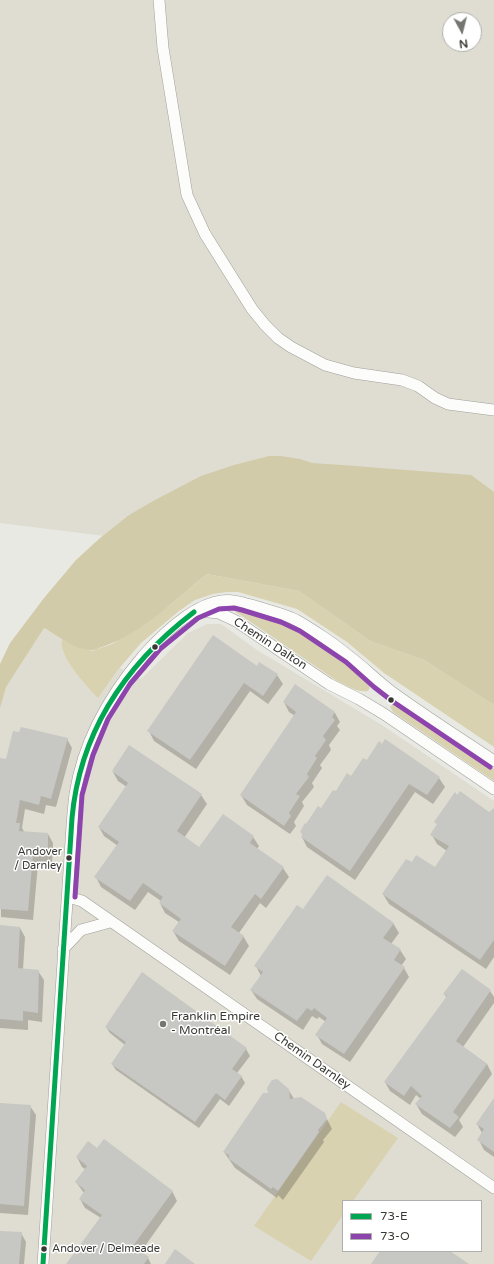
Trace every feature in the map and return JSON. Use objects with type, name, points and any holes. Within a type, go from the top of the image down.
[{"type":"street","points":[[159,0],[163,48],[187,195],[205,234],[252,309],[265,325],[278,338],[291,347],[325,365],[354,373],[402,380],[418,386],[435,398],[448,404],[494,410]]},
{"type":"street","name":"Chemin Dalton","points":[[194,612],[216,602],[234,601],[295,620],[350,656],[396,695],[494,761]]},
{"type":"street","points":[[43,1264],[68,897],[70,841],[76,794],[86,753],[94,732],[110,702],[135,666],[155,644],[194,612]]},
{"type":"street","name":"Chemin Dalton","points":[[194,612],[214,612],[236,621],[330,684],[384,714],[494,789]]},
{"type":"street","name":"Chemin Darnley","points":[[68,897],[82,901],[110,922],[494,1188]]},
{"type":"street","points":[[64,949],[81,930],[110,922]]},
{"type":"shaded area","points":[[0,0],[494,0],[494,503],[121,538],[0,523]]},
{"type":"shaded area","points":[[269,456],[300,459],[312,463],[471,475],[494,492],[494,705],[424,660],[370,641],[299,591],[207,574],[144,625],[130,634],[95,650],[84,649],[72,645],[44,628],[6,687],[0,708],[0,664],[10,643],[44,598],[76,560],[100,538],[129,515],[155,500],[201,476],[234,465]]},
{"type":"shaded area","points":[[207,574],[299,591],[370,641],[424,660],[494,705],[494,747],[384,673],[347,642],[297,609],[238,592],[213,594],[195,600],[179,611],[141,643],[117,671],[98,698],[74,670],[64,654],[62,640],[92,651],[112,644],[170,605]]},
{"type":"shaded area","points":[[233,608],[282,621],[307,634],[334,652],[358,671],[366,679],[370,685],[370,688],[368,691],[360,691],[337,681],[233,610]]},
{"type":"shaded area","points":[[32,622],[141,679],[188,633],[207,624],[221,624],[257,650],[382,725],[494,801],[494,1264],[0,1264],[0,676]]},
{"type":"shaded area","points":[[395,702],[494,769],[494,781],[393,712],[390,707]]},
{"type":"shaded area","points":[[341,1102],[398,1138],[354,1200],[342,1200],[342,1216],[311,1261],[254,1226]]},
{"type":"building","points":[[213,635],[257,666],[259,662],[278,674],[263,696],[244,683],[190,760],[147,731]]},
{"type":"building","points":[[295,684],[335,712],[332,717],[335,720],[323,736],[326,740],[315,756],[317,758],[307,774],[309,777],[296,794],[300,796],[289,813],[291,816],[284,826],[240,795],[296,712],[283,702]]},
{"type":"building","points":[[21,727],[68,738],[51,799],[41,796],[39,805],[20,800],[16,823],[20,823],[19,831],[48,833],[48,856],[33,855],[28,911],[0,909],[0,758],[6,759],[13,731],[19,732]]},
{"type":"building","points":[[385,739],[440,777],[427,795],[409,784],[350,871],[301,837],[303,834],[300,832],[318,806],[321,808],[333,790],[336,791],[347,773],[351,776],[363,758],[367,760],[379,741],[382,744]]},
{"type":"building","points":[[129,745],[202,794],[177,831],[199,847],[223,814],[254,836],[250,843],[284,867],[261,899],[255,894],[231,927],[244,936],[225,966],[172,931],[181,919],[159,903],[163,897],[143,883],[130,901],[94,877],[119,842],[98,827],[128,783],[112,771]]},
{"type":"building","points":[[460,791],[489,812],[494,808],[494,940],[480,960],[382,894],[406,859],[412,862],[416,855],[435,867],[449,846],[430,835],[437,824],[434,822],[455,792],[457,795]]},
{"type":"building","points":[[327,875],[394,923],[383,938],[401,949],[394,960],[405,967],[344,1054],[315,1035],[327,1018],[314,1008],[312,1011],[307,1008],[297,1021],[250,990],[263,972],[254,966],[297,905],[303,909]]},
{"type":"building","points":[[0,925],[20,927],[18,968],[39,970],[38,1013],[23,1011],[23,1021],[0,1019]]},
{"type":"building","points":[[462,969],[491,990],[456,1041],[487,1064],[453,1112],[459,1117],[450,1128],[415,1104],[422,1096],[411,1086],[404,1096],[384,1082],[447,996],[443,994]]},
{"type":"building","points":[[142,972],[247,1048],[232,1069],[242,1076],[225,1100],[216,1093],[195,1122],[111,1064],[126,1042],[105,1027]]},
{"type":"building","points":[[277,1079],[289,1089],[290,1099],[301,1097],[325,1113],[327,1119],[318,1130],[319,1132],[278,1191],[273,1187],[271,1189],[229,1159],[229,1155],[223,1152],[263,1093],[268,1093],[267,1088],[272,1080]]},
{"type":"building","points":[[494,1098],[494,1152],[477,1140],[484,1129],[476,1124]]},
{"type":"building","points":[[0,1103],[31,1105],[24,1206],[0,1204]]},
{"type":"building","points":[[104,1139],[173,1191],[133,1246],[149,1257],[144,1264],[66,1264],[102,1215],[79,1199],[85,1190],[75,1182],[87,1166],[76,1157],[88,1141],[97,1148]]},
{"type":"building","points":[[0,1231],[22,1232],[19,1264],[0,1264]]},
{"type":"building","points":[[175,1249],[195,1264],[165,1264]]},
{"type":"building","points":[[379,1252],[451,1252],[469,1264],[371,1264]]},
{"type":"transit line","name":"73-O","points":[[75,897],[82,795],[93,755],[108,719],[130,684],[160,649],[198,618],[219,609],[234,608],[242,610],[281,622],[300,631],[346,662],[392,701],[490,767]]},
{"type":"transit line","name":"73-E","points":[[43,1264],[72,818],[77,786],[85,756],[96,728],[110,702],[147,654],[194,612]]},
{"type":"place","name":"Andover / Darnley","points":[[69,858]]},
{"type":"place","name":"Franklin Empire - Montréal","points":[[163,1024]]},
{"type":"place","name":"Andover / Delmeade","points":[[44,1249]]}]
